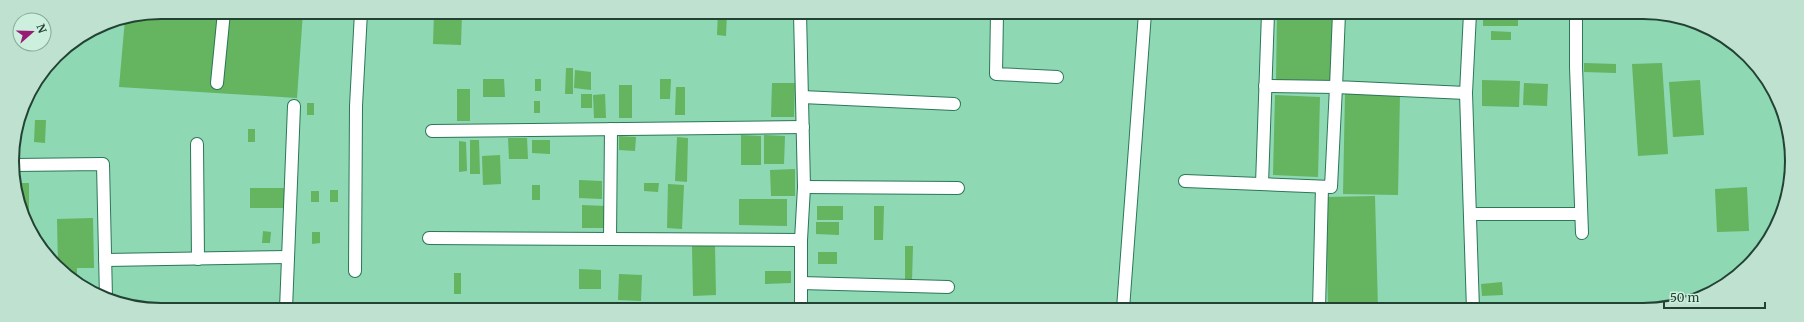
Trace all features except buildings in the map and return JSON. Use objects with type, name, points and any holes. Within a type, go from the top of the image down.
[{"type":"street","points":[[217,83],[223,19]]},
{"type":"street","points":[[355,271],[356,106],[361,19]]},
{"type":"street","points":[[800,19],[804,187],[801,240],[801,303]]},
{"type":"street","points":[[997,19],[996,74],[1057,78]]},
{"type":"street","points":[[1123,303],[1145,19]]},
{"type":"street","points":[[1262,184],[1268,19]]},
{"type":"street","points":[[1186,181],[1331,187],[1339,19]]},
{"type":"street","points":[[1470,19],[1466,92],[1473,303]]},
{"type":"street","points":[[1576,19],[1580,214],[1582,232]]},
{"type":"street","points":[[1265,86],[1466,92]]},
{"type":"street","points":[[802,96],[954,104]]},
{"type":"street","points":[[286,303],[294,106]]},
{"type":"street","points":[[432,131],[803,127]]},
{"type":"street","points":[[610,239],[611,129]]},
{"type":"street","points":[[196,144],[198,259]]},
{"type":"street","points":[[19,165],[103,164],[106,291]]},
{"type":"street","points":[[1319,303],[1322,186]]},
{"type":"street","points":[[804,187],[958,188]]},
{"type":"street","points":[[1470,214],[1580,214]]},
{"type":"street","points":[[430,238],[801,240]]},
{"type":"street","points":[[105,260],[288,257]]},
{"type":"street","points":[[801,283],[948,287]]}]
